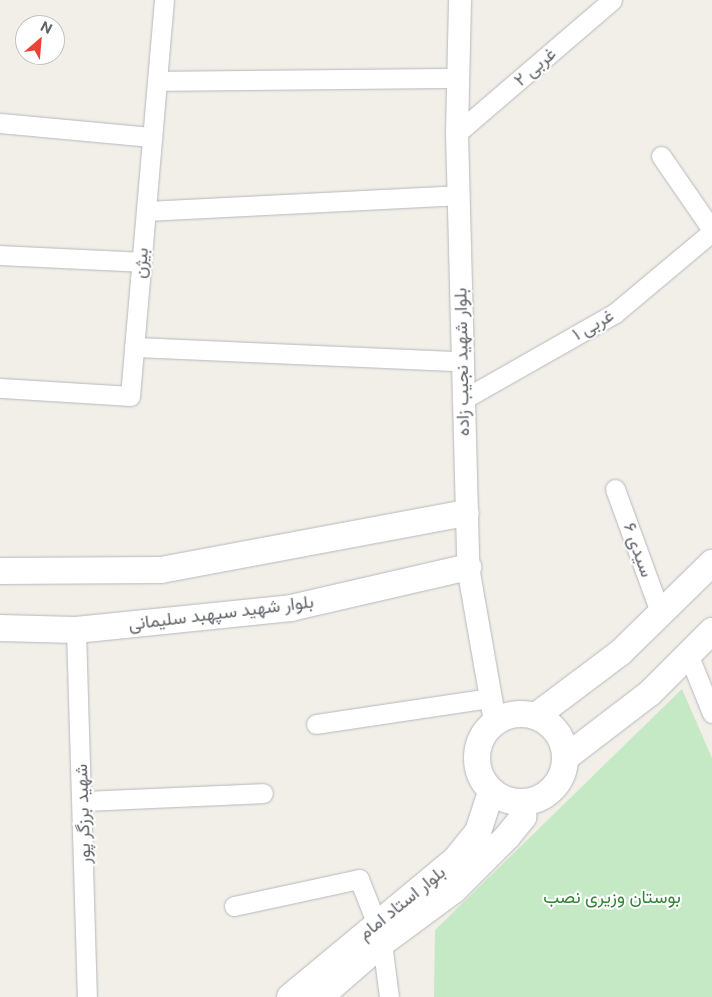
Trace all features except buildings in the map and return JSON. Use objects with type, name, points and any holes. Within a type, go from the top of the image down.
[{"type":"main road","points":[[0,570],[160,570],[466,513]]},
{"type":"main road","points":[[536,716],[620,653],[712,563]]},
{"type":"main road","name":"بلوار شهید سپهبد سلیمانی","points":[[0,628],[76,630],[291,608],[468,566]]},
{"type":"main road","points":[[565,758],[650,693],[712,631]]},
{"type":"main road","points":[[493,710],[536,716],[556,733],[565,758],[558,783],[543,796],[524,803],[512,802],[492,792],[477,769],[478,743],[493,710]]},
{"type":"main road","name":"بلوار استاد امام","points":[[320,997],[379,933],[456,859],[478,832],[492,792]]},
{"type":"main road","name":"بلوار استاد امام","points":[[290,997],[379,933],[454,890],[523,817],[524,803]]},
{"type":"street","name":"بیژن","points":[[0,388],[130,396],[164,0]]},
{"type":"street","name":"بلوار شهید نجیب زاده","points":[[460,0],[457,133],[461,361],[468,566],[493,710]]},
{"type":"street","name":"غربی ۲","points":[[457,133],[612,0]]},
{"type":"street","points":[[157,81],[459,78]]},
{"type":"street","points":[[0,123],[152,136]]},
{"type":"street","points":[[661,156],[712,231]]},
{"type":"street","points":[[146,211],[458,195]]},
{"type":"street","name":"غربی ۱","points":[[462,400],[615,313],[712,231]]},
{"type":"street","points":[[0,255],[141,262]]},
{"type":"street","points":[[134,347],[461,361]]},
{"type":"street","name":"سیدی ۶","points":[[615,489],[660,612]]},
{"type":"street","name":"شهید برزگر پور","points":[[76,630],[87,997]]},
{"type":"street","points":[[688,654],[712,714]]},
{"type":"street","points":[[316,724],[493,710]]},
{"type":"street","points":[[82,800],[263,792]]},
{"type":"street","points":[[234,906],[359,879],[379,933],[389,997]]},
{"type":"green space","name":"بوستان وزیری نصب","points":[[682,689],[712,758],[712,997],[434,997],[435,930]]}]
